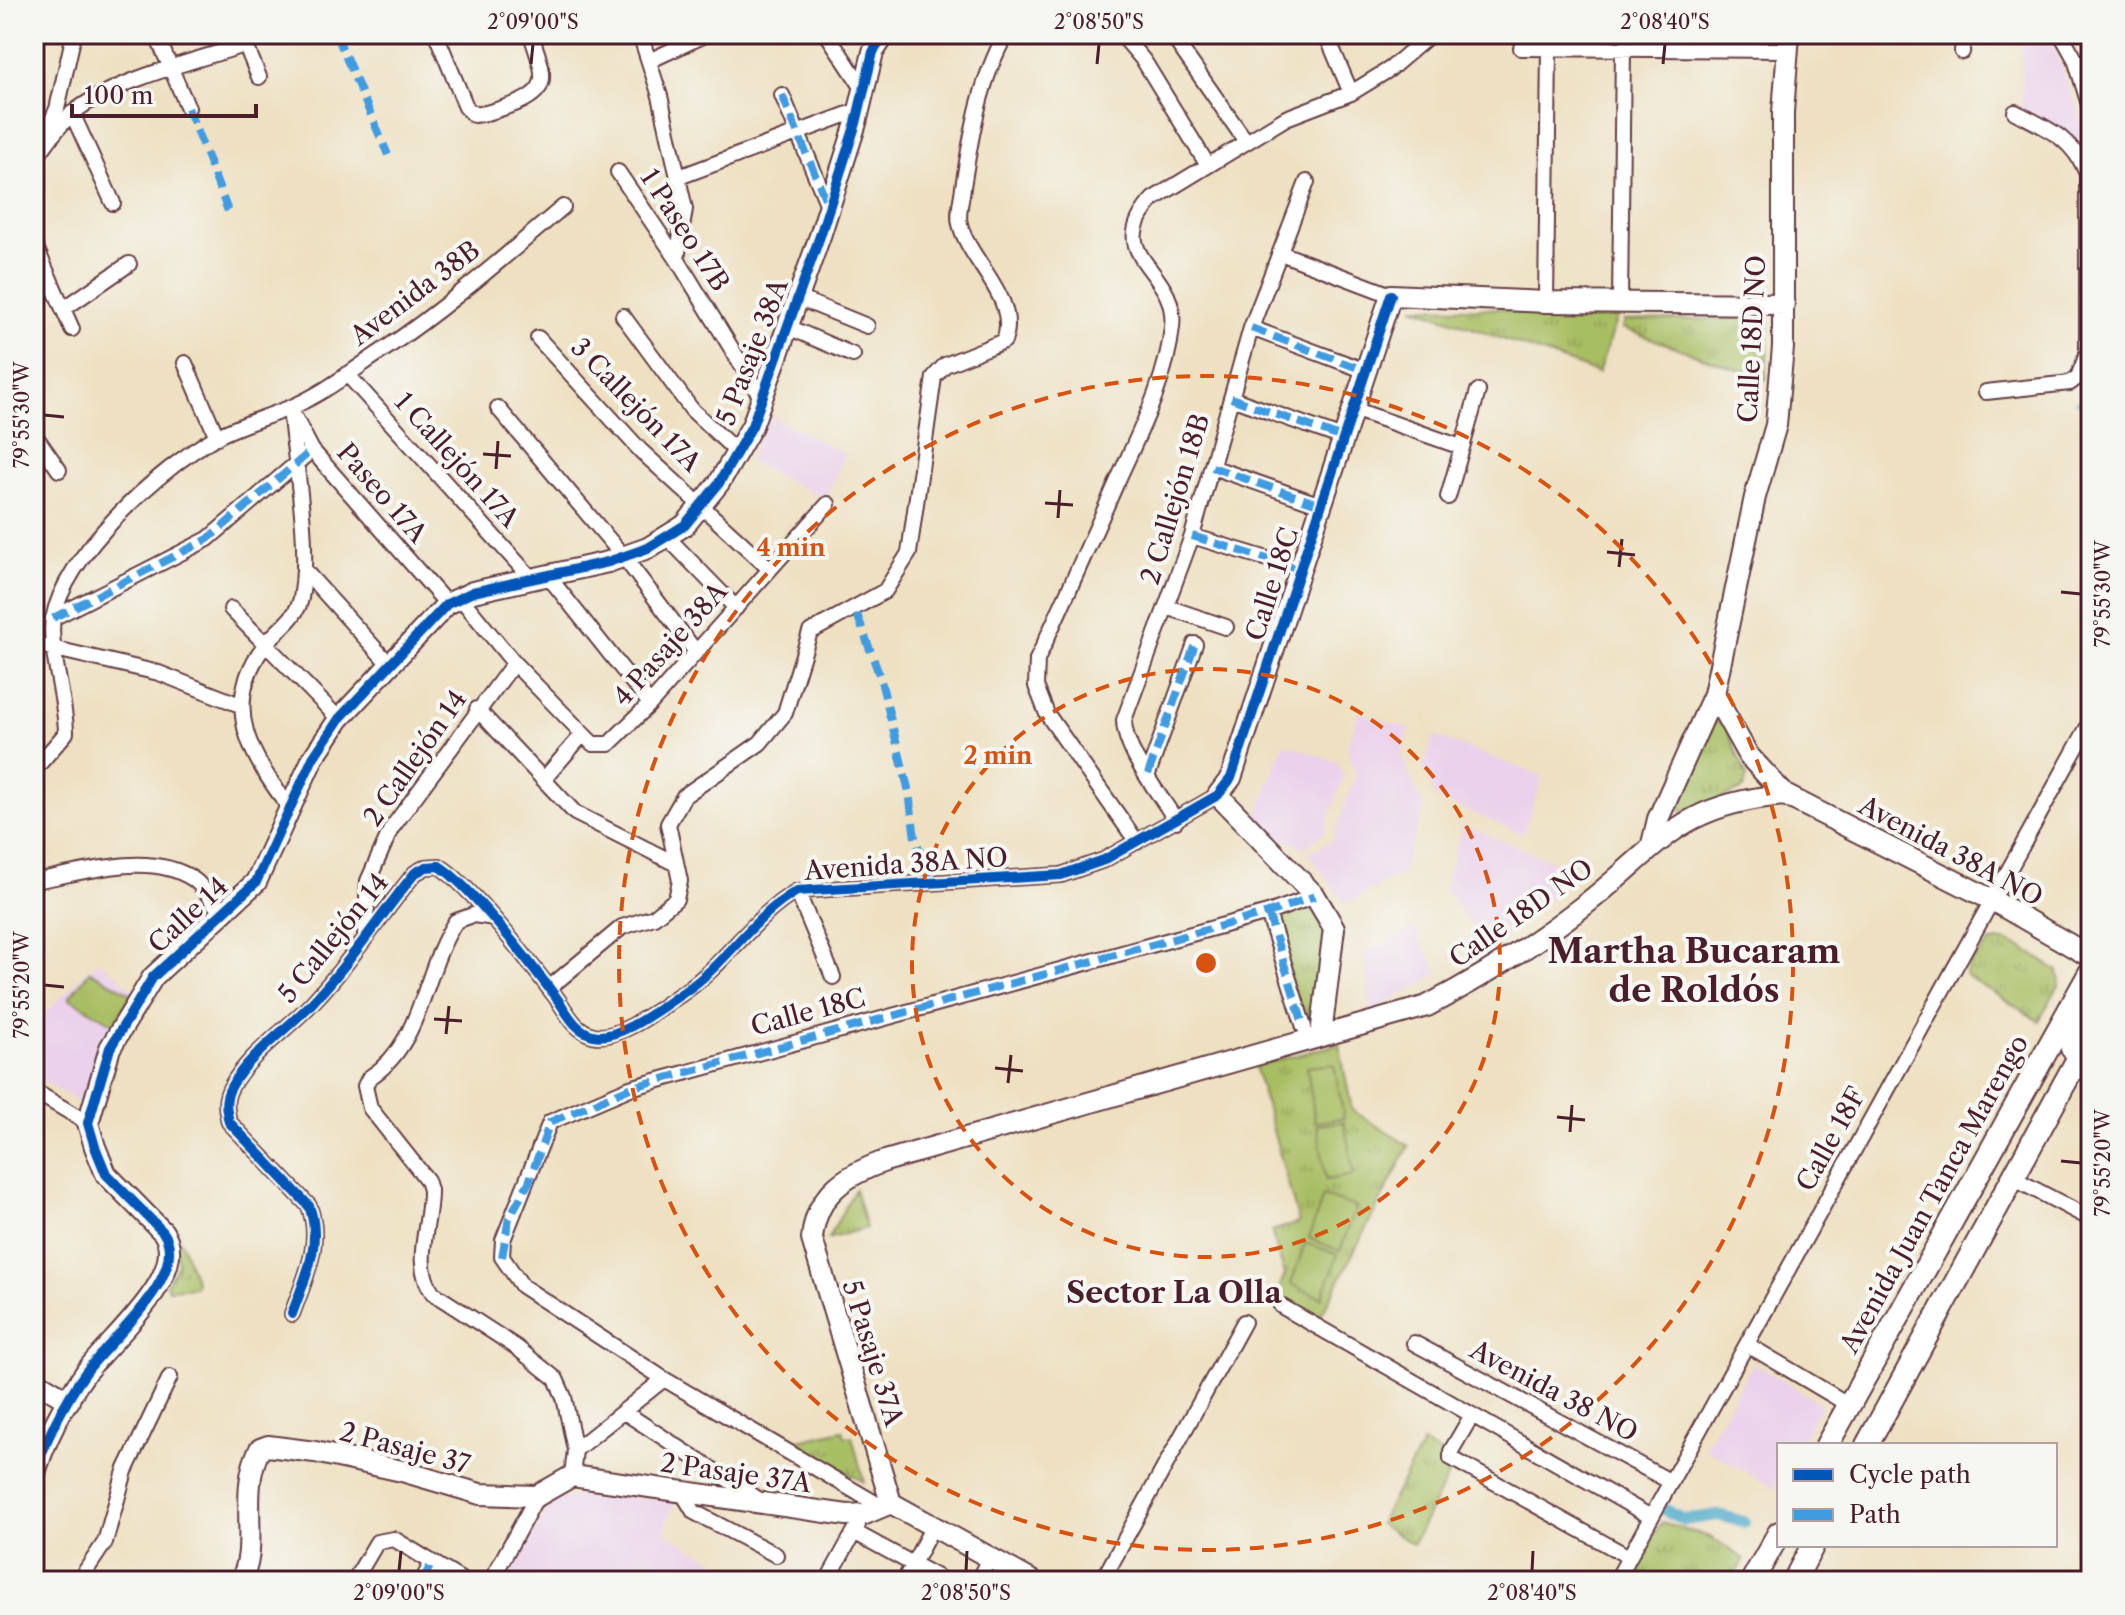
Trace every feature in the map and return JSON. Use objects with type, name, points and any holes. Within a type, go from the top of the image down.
[{"type":"main road","name":"Avenida Juan Tanca Marengo","points":[[1828,1443],[2091,971]]},
{"type":"main road","points":[[2031,1144],[2039,1110],[2091,1010]]},
{"type":"main road","points":[[1868,1443],[2091,1035]]},
{"type":"main road","points":[[1752,1581],[1777,1537]]},
{"type":"main road","points":[[1794,1581],[1812,1547]]},
{"type":"street","points":[[34,159],[57,109],[74,34]]},
{"type":"street","points":[[156,34],[188,108]]},
{"type":"street","points":[[436,34],[466,107],[474,115],[533,97],[541,88],[543,74],[531,34]]},
{"type":"street","points":[[640,34],[651,60],[685,209],[677,259]]},
{"type":"street","points":[[651,60],[707,34]]},
{"type":"street","points":[[827,34],[862,87]]},
{"type":"street","name":"5 Pasaje 38A","points":[[453,600],[623,556],[667,537],[685,525],[719,483],[752,426],[829,208],[873,52],[885,34]]},
{"type":"street","points":[[549,988],[622,927],[654,917],[676,899],[680,881],[668,824],[684,796],[708,783],[765,738],[785,713],[810,632],[885,591],[909,553],[934,377],[945,365],[1004,341],[1009,328],[1002,302],[959,222],[968,147],[992,59],[1006,34]]},
{"type":"street","points":[[1121,34],[1144,61],[1207,164]]},
{"type":"street","points":[[1171,34],[1245,140]]},
{"type":"street","points":[[1326,34],[1351,93]]},
{"type":"street","points":[[1137,842],[1047,714],[1036,686],[1037,660],[1148,412],[1172,331],[1174,312],[1169,296],[1134,247],[1132,231],[1139,214],[1153,199],[1245,140],[1286,118],[1351,93],[1390,69],[1431,34]]},
{"type":"street","points":[[1962,52],[1963,34]]},
{"type":"street","points":[[2061,34],[2075,59],[2091,111]]},
{"type":"street","points":[[34,159],[72,113],[95,99],[243,39],[259,77]]},
{"type":"street","points":[[1521,48],[1788,42]]},
{"type":"street","name":"Calle 18D NO","points":[[817,1217],[840,1180],[856,1171],[1312,1031],[1427,1006],[1460,989],[1577,911],[1652,844],[1658,819],[1714,694],[1755,497],[1776,425],[1784,304],[1783,112],[1788,42]]},
{"type":"street","points":[[1546,302],[1549,48]]},
{"type":"street","points":[[1620,301],[1623,48]]},
{"type":"street","points":[[2075,59],[2091,55]]},
{"type":"street","points":[[782,95],[829,208]]},
{"type":"street","points":[[679,177],[856,111]]},
{"type":"street","points":[[1986,392],[2058,386],[2078,377],[2087,354],[2090,246],[2086,155],[2067,140],[2015,112]]},
{"type":"street","points":[[72,113],[113,203]]},
{"type":"street","name":"1 Paseo 17B","points":[[618,172],[677,259],[761,397]]},
{"type":"street","name":"2 Callejón 18B","points":[[1176,821],[1148,774],[1130,751],[1124,737],[1124,720],[1192,536],[1251,328],[1283,254],[1307,182]]},
{"type":"street","name":"Avenida 38B","points":[[53,618],[64,587],[100,535],[171,467],[217,437],[290,408],[347,374],[431,318],[563,207]]},
{"type":"street","points":[[34,243],[72,329]]},
{"type":"street","points":[[1283,254],[1391,295],[1546,302],[1784,304]]},
{"type":"street","points":[[65,308],[129,264]]},
{"type":"street","name":"Calle 18C","points":[[1137,842],[1218,795],[1231,778],[1391,295]]},
{"type":"street","points":[[796,297],[867,326]]},
{"type":"street","points":[[623,316],[692,410],[736,451]]},
{"type":"street","points":[[786,326],[853,355]]},
{"type":"street","points":[[1251,328],[1366,371]]},
{"type":"street","name":"3 Callejón 17A","points":[[538,338],[641,451],[770,569]]},
{"type":"street","points":[[185,363],[217,437]]},
{"type":"street","name":"1 Callejón 17A","points":[[347,374],[539,577],[650,704]]},
{"type":"street","points":[[1448,497],[1478,391]]},
{"type":"street","points":[[1231,398],[1343,438]]},
{"type":"street","points":[[290,408],[305,571],[300,602],[291,618],[265,644],[244,678],[240,705],[259,767],[291,810]]},
{"type":"street","name":"Paseo 17A","points":[[290,408],[312,450],[583,734]]},
{"type":"street","points":[[498,408],[623,556],[696,652]]},
{"type":"street","points":[[1353,409],[1461,447]]},
{"type":"street","points":[[34,434],[59,470]]},
{"type":"street","points":[[34,770],[66,733],[66,703],[53,618],[208,539],[312,450]]},
{"type":"street","points":[[1212,467],[1321,505]]},
{"type":"street","name":"4 Pasaje 38A","points":[[583,734],[593,744],[609,744],[650,704],[828,504]]},
{"type":"street","points":[[1192,536],[1300,569]]},
{"type":"street","points":[[667,537],[736,608]]},
{"type":"street","points":[[305,571],[390,665]]},
{"type":"street","name":"Calle 14","points":[[88,1123],[110,1048],[153,977],[256,882],[313,758],[339,719],[453,600]]},
{"type":"street","points":[[1167,607],[1226,627]]},
{"type":"street","points":[[231,609],[339,719]]},
{"type":"street","points":[[34,644],[159,673],[240,705]]},
{"type":"street","points":[[1148,774],[1195,644]]},
{"type":"street","name":"2 Callejón 14","points":[[365,934],[368,881],[391,829],[514,663]]},
{"type":"street","name":"Avenida 38A NO","points":[[1714,694],[1748,755],[1785,795],[1992,900],[2091,957]]},
{"type":"street","points":[[477,709],[575,813],[676,864]]},
{"type":"street","name":"Calle 18F","points":[[1616,1581],[2091,721]]},
{"type":"street","points":[[544,779],[583,734]]},
{"type":"street","points":[[1218,795],[1315,896],[1334,928],[1312,1031]]},
{"type":"street","points":[[1652,844],[1702,813],[1729,803],[1785,795]]},
{"type":"street","name":"Avenida 38A NO","points":[[488,917],[549,988],[577,1028],[595,1036],[626,1030],[689,989],[774,904],[797,891],[1061,875],[1104,860],[1137,842]]},
{"type":"street","points":[[34,881],[133,864],[175,869],[196,881],[221,912]]},
{"type":"street","name":"5 Callejón 14","points":[[292,1314],[310,1263],[315,1224],[309,1206],[229,1122],[224,1104],[231,1085],[312,1004],[415,873],[426,867],[439,866],[488,917]]},
{"type":"street","points":[[797,891],[833,977]]},
{"type":"street","name":"Calle 18C","points":[[664,1379],[522,1286],[502,1257],[509,1218],[529,1182],[550,1122],[630,1088],[1268,913],[1315,896]]},
{"type":"street","points":[[1268,913],[1312,1031]]},
{"type":"street","points":[[488,917],[473,915],[456,921],[439,952],[412,1029],[397,1056],[369,1078],[365,1096],[370,1108],[427,1180],[430,1190],[422,1261],[425,1282],[433,1293],[516,1347],[556,1379],[564,1397],[575,1450],[572,1476],[537,1496],[491,1581]]},
{"type":"street","points":[[34,1091],[88,1123],[106,1174],[163,1232],[170,1242],[172,1258],[157,1290],[85,1374],[34,1477]]},
{"type":"street","points":[[2013,1178],[2091,1219]]},
{"type":"street","name":"5 Pasaje 37A","points":[[817,1217],[812,1239],[873,1514]]},
{"type":"street","points":[[1281,1306],[1651,1517]]},
{"type":"street","points":[[1102,1581],[1244,1322]]},
{"type":"street","name":"Avenida 38 NO","points":[[1414,1343],[1671,1482]]},
{"type":"street","points":[[1748,1345],[1849,1405]]},
{"type":"street","points":[[79,1581],[105,1542],[125,1471],[170,1377]]},
{"type":"street","points":[[575,1450],[664,1379],[873,1514],[913,1564],[944,1581]]},
{"type":"street","points":[[34,1380],[69,1401]]},
{"type":"street","points":[[624,1412],[765,1504]]},
{"type":"street","points":[[1472,1415],[1450,1455],[1462,1466],[1629,1557]]},
{"type":"street","name":"2 Pasaje 37","points":[[240,1581],[247,1562],[247,1489],[260,1449],[268,1446],[315,1452],[402,1471],[480,1494],[537,1496]]},
{"type":"street","name":"2 Pasaje 37A","points":[[572,1476],[847,1515],[873,1514]]},
{"type":"street","points":[[682,1492],[694,1512],[776,1555]]},
{"type":"street","points":[[873,1514],[933,1526],[1032,1581]]},
{"type":"street","points":[[827,1581],[873,1514]]},
{"type":"street","points":[[904,1581],[933,1526]]},
{"type":"street","points":[[354,1581],[377,1542],[394,1539],[463,1581]]},
{"type":"street","points":[[978,1581],[989,1558]]},
{"type":"street","points":[[422,1581],[432,1563]]},
{"type":"shaded area","points":[[2019,34],[2049,34],[2089,139],[2077,145],[2021,110],[2022,48],[2013,37]]},
{"type":"shaded area","points":[[768,415],[845,454],[825,499],[748,461]]},
{"type":"shaded area","points":[[1359,712],[1410,729],[1401,756],[1424,808],[1402,873],[1345,904],[1308,853],[1332,841],[1356,774],[1347,747]]},
{"type":"shaded area","points":[[1434,736],[1543,776],[1523,834],[1436,798],[1423,766]]},
{"type":"shaded area","points":[[1284,743],[1337,762],[1344,776],[1324,833],[1304,848],[1254,824]]},
{"type":"shaded area","points":[[1463,824],[1578,872],[1489,952],[1444,887]]},
{"type":"shaded area","points":[[1414,928],[1439,973],[1371,1012],[1364,953]]},
{"type":"shaded area","points":[[98,961],[137,992],[109,1036],[82,1104],[34,1076],[34,1051],[44,1014]]},
{"type":"shaded area","points":[[1753,1363],[1822,1404],[1799,1443],[1777,1443],[1777,1482],[1774,1488],[1704,1448]]},
{"type":"shaded area","points":[[580,1494],[677,1500],[666,1522],[667,1534],[752,1581],[507,1581],[548,1507],[558,1499]]},
{"type":"green space","points":[[1413,307],[1619,311],[1598,373]]},
{"type":"green space","points":[[1769,318],[1766,380],[1622,328],[1624,321]]},
{"type":"green space","points":[[1724,722],[1747,777],[1743,789],[1683,815],[1680,805],[1713,723]]},
{"type":"green space","points":[[1303,907],[1326,920],[1318,1027],[1306,1031],[1271,915]]},
{"type":"green space","points":[[2005,941],[2021,947],[2058,971],[2060,983],[2039,1021],[1965,975],[1970,963],[1991,942]]},
{"type":"green space","points":[[90,971],[132,994],[114,1024],[69,998]]},
{"type":"green space","points":[[1339,1044],[1352,1110],[1409,1146],[1318,1321],[1275,1296],[1285,1275],[1271,1231],[1299,1223],[1255,1066]]},
{"type":"green space","points":[[1334,1064],[1344,1118],[1315,1122],[1307,1067]]},
{"type":"green space","points":[[1344,1122],[1354,1175],[1326,1180],[1317,1125]]},
{"type":"green space","points":[[855,1189],[866,1228],[828,1239]]},
{"type":"green space","points":[[1323,1196],[1356,1207],[1340,1251],[1309,1238]]},
{"type":"green space","points":[[181,1241],[196,1282],[195,1287],[168,1289],[166,1284],[178,1264],[175,1243]]},
{"type":"green space","points":[[1305,1243],[1338,1254],[1322,1298],[1291,1284]]},
{"type":"green space","points":[[843,1430],[845,1437],[852,1436],[864,1482],[791,1442]]},
{"type":"green space","points":[[1423,1443],[1455,1462],[1413,1544],[1379,1524]]},
{"type":"green space","points":[[1662,1522],[1710,1537],[1744,1559],[1732,1581],[1627,1581]]},
{"type":"waterway","points":[[2077,401],[2091,411]]},
{"type":"waterway","points":[[1664,1509],[1684,1520],[1718,1515],[1744,1522]]},
{"type":"marked path","points":[[336,34],[388,155]]},
{"type":"marked path","points":[[782,95],[829,208]]},
{"type":"marked path","points":[[188,108],[228,211]]},
{"type":"marked path","points":[[1251,328],[1366,371]]},
{"type":"marked path","points":[[1231,398],[1343,438]]},
{"type":"marked path","points":[[53,618],[208,539],[312,450]]},
{"type":"marked path","points":[[1212,467],[1321,505]]},
{"type":"marked path","points":[[1192,536],[1300,569]]},
{"type":"marked path","points":[[857,614],[880,677],[909,792],[915,838],[933,883]]},
{"type":"marked path","points":[[1148,774],[1195,644]]},
{"type":"marked path","points":[[502,1257],[509,1218],[529,1182],[550,1122],[630,1088],[1268,913],[1315,896]]},
{"type":"marked path","points":[[1268,913],[1304,1027]]},
{"type":"marked path","points":[[422,1581],[432,1563]]},
{"type":"cycle path","points":[[34,1477],[49,1436],[70,1396],[86,1372],[144,1305],[167,1267],[169,1248],[163,1232],[106,1174],[88,1123],[110,1048],[153,977],[256,882],[313,758],[339,719],[447,604],[473,592],[608,562],[648,548],[685,525],[719,483],[752,426],[820,236],[856,123],[873,52],[885,34]]},
{"type":"cycle path","points":[[292,1314],[311,1260],[314,1233],[309,1206],[229,1122],[227,1096],[248,1064],[326,988],[415,873],[426,867],[439,866],[452,876],[514,943],[574,1023],[586,1032],[603,1036],[640,1021],[699,981],[766,914],[797,891],[1061,875],[1104,860],[1218,795],[1231,778],[1391,295]]},
{"type":"district","name":"Martha Bucaram de Roldós","points":[[1694,970]]},
{"type":"district","name":"Sector La Olla","points":[[1174,1293]]}]
